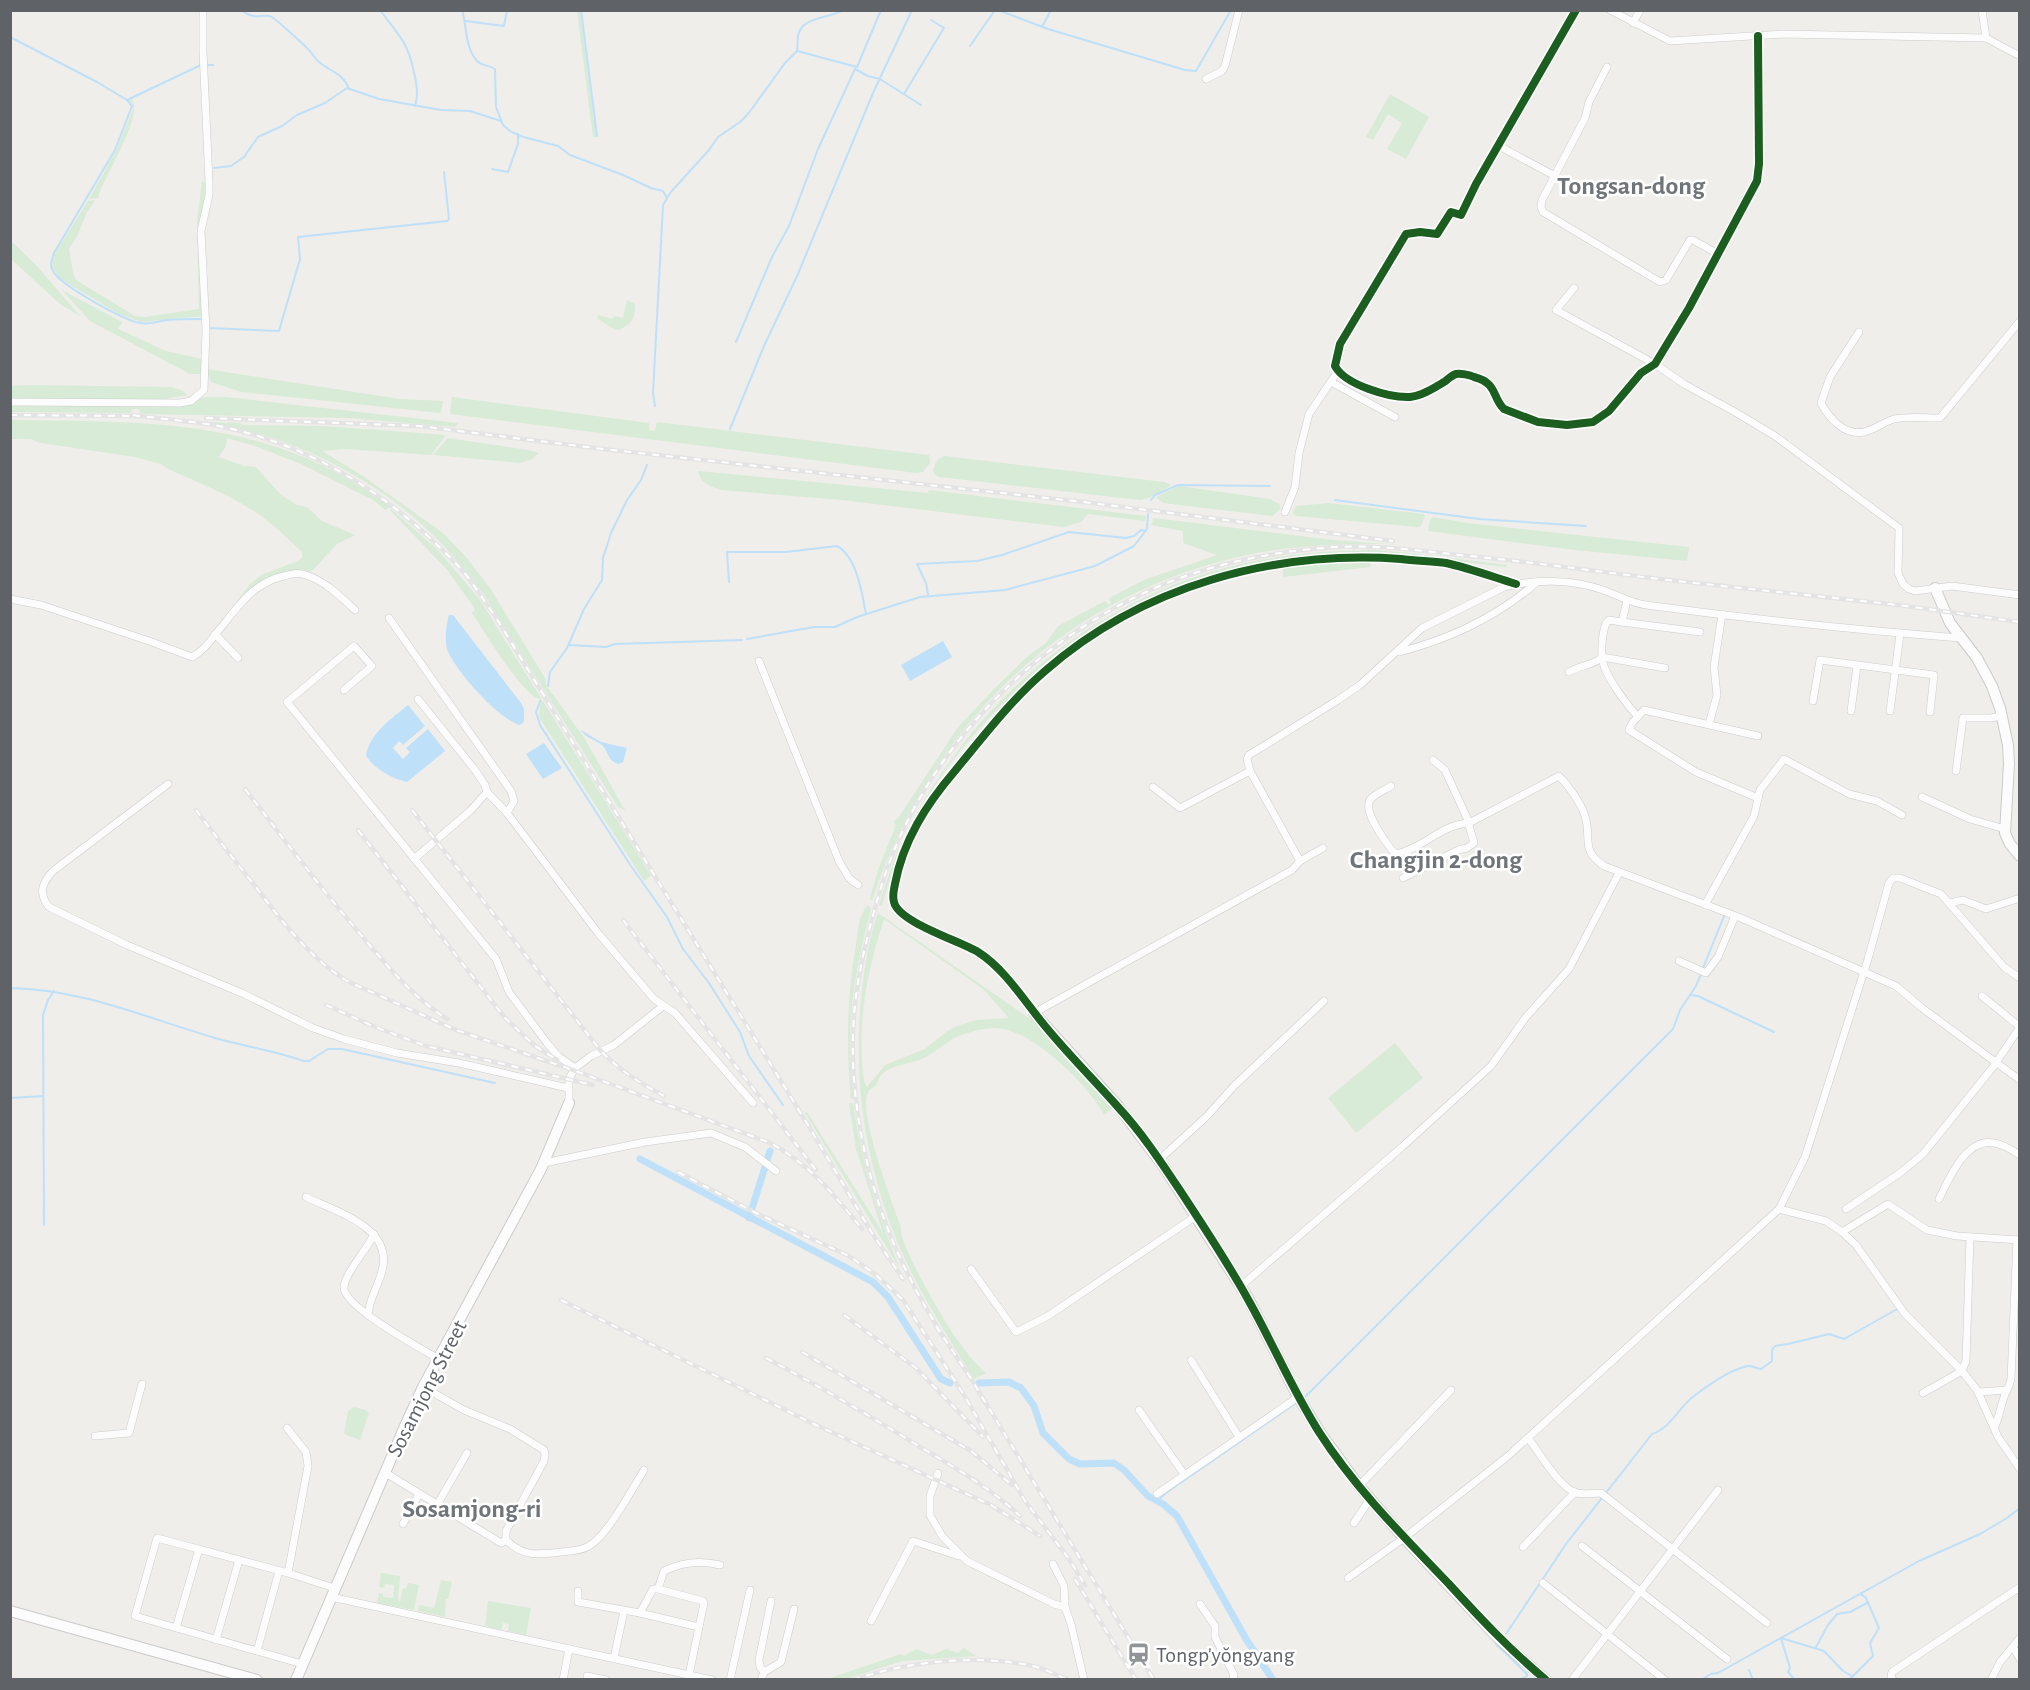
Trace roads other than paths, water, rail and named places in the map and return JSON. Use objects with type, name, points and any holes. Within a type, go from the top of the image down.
[{"type":"street","points":[[10,402],[180,403],[197,397],[204,390],[206,330],[201,231],[209,195],[209,182],[203,10]]},
{"type":"street","points":[[1206,78],[1222,71],[1225,66],[1239,10]]},
{"type":"street","points":[[1576,10],[1461,215],[1451,212],[1437,234],[1420,232],[1406,234],[1340,344],[1335,366],[1338,371],[1357,384],[1383,393],[1411,397],[1431,391],[1456,374],[1475,377],[1489,384],[1495,391],[1500,405],[1512,414],[1538,422],[1567,425],[1593,422],[1610,411],[1641,373],[1655,364],[1689,308],[1757,182],[1759,164],[1758,36]]},
{"type":"street","points":[[1610,10],[1670,41],[1783,34],[1986,38],[2019,56]]},
{"type":"street","points":[[1982,10],[1986,38]]},
{"type":"street","points":[[1633,23],[1638,12]]},
{"type":"street","points":[[1607,67],[1589,102],[1585,118],[1542,200],[1543,212],[1660,282],[1666,280],[1690,240],[1718,254]]},
{"type":"street","points":[[1498,146],[1555,176]]},
{"type":"street","points":[[1574,288],[1556,309],[1655,364],[1684,384],[1775,436],[1899,528],[1898,573],[1903,584],[1915,591],[1952,586],[2019,595]]},
{"type":"street","points":[[1859,332],[1830,377],[1821,403],[1827,415],[1837,424],[1846,430],[1863,432],[1895,419],[1940,418],[2019,321]]},
{"type":"street","points":[[1285,512],[1294,487],[1299,453],[1309,414],[1338,371]]},
{"type":"street","points":[[1331,382],[1395,417]]},
{"type":"street","points":[[1516,584],[1447,564],[1355,557],[1272,564],[1210,579],[1144,607],[1094,635],[1048,669],[1005,711],[931,801],[903,853],[893,894],[894,905],[898,911],[933,931],[975,950],[988,960],[1118,1106],[1159,1160],[1196,1216],[1240,1286],[1321,1434],[1359,1486],[1404,1538],[1498,1638],[1546,1680]]},
{"type":"street","points":[[10,599],[41,605],[149,640],[192,657],[204,648],[238,606],[257,587],[275,578],[297,573],[307,575],[340,596],[355,610]]},
{"type":"street","points":[[1300,861],[1250,771],[1247,759],[1249,755],[1360,685],[1422,628],[1504,587],[1554,581],[1586,584],[1642,605],[1900,634],[1960,638]]},
{"type":"street","points":[[1396,652],[1430,644],[1458,633],[1516,601],[1537,582]]},
{"type":"street","points":[[1935,588],[1960,638],[1977,658],[1992,686],[2002,716],[2009,764],[2005,829],[2007,839],[2019,856]]},
{"type":"street","points":[[1622,622],[1627,600]]},
{"type":"street","points":[[1709,724],[1717,695],[1714,667],[1722,614]]},
{"type":"street","points":[[389,618],[511,791],[514,801],[507,813]]},
{"type":"street","points":[[1638,717],[1627,705],[1604,666],[1602,657],[1606,623],[1609,620],[1700,632]]},
{"type":"street","points":[[215,634],[238,658]]},
{"type":"street","points":[[1890,711],[1900,634]]},
{"type":"street","points":[[344,690],[372,666],[354,646],[287,702],[496,959],[509,992],[547,1043],[558,1056],[575,1068]]},
{"type":"street","points":[[1602,657],[1665,668]]},
{"type":"street","points":[[1569,672],[1579,666],[1598,662],[1602,657]]},
{"type":"street","points":[[1813,701],[1820,660],[1934,675],[1930,712]]},
{"type":"street","points":[[759,661],[838,861],[849,878],[858,885]]},
{"type":"street","points":[[1851,711],[1857,666]]},
{"type":"street","points":[[418,699],[476,770],[487,792],[507,813],[598,933],[654,999],[675,1013],[753,1103]]},
{"type":"street","points":[[1758,736],[1709,724],[1684,721],[1644,710],[1629,730],[1696,772],[1758,798]]},
{"type":"street","points":[[1956,771],[1963,718],[2002,716]]},
{"type":"street","points":[[1706,905],[1754,816],[1760,790],[1784,759],[1849,794],[1877,801],[1902,815]]},
{"type":"street","points":[[1403,878],[1474,843],[1469,823],[1445,770],[1433,760]]},
{"type":"street","points":[[1153,787],[1180,808],[1250,771]]},
{"type":"street","points":[[1391,786],[1372,798],[1369,811],[1390,849],[1396,854],[1407,852],[1461,823],[1469,823],[1559,776],[1585,817],[1588,852],[1594,860],[1619,873],[1735,916],[1896,986],[2019,1080]]},
{"type":"street","points":[[168,784],[53,871],[44,881],[42,891],[43,899],[49,906],[128,945],[244,994],[313,1028],[344,1039],[568,1088]]},
{"type":"street","points":[[414,859],[470,812],[487,792]]},
{"type":"street","points":[[1922,797],[1970,819],[2005,829]]},
{"type":"street","points":[[1034,1013],[1292,870],[1300,861],[1323,848]]},
{"type":"street","points":[[1240,1286],[1402,1147],[1491,1066],[1526,1017],[1569,969],[1619,873]]},
{"type":"street","points":[[1348,1578],[1404,1538],[1528,1438],[1779,1209],[1805,1157],[1889,884],[1893,878],[1926,887],[1941,894],[2004,967],[2019,978]]},
{"type":"street","points":[[1950,903],[1963,900],[1986,909],[2019,898]]},
{"type":"street","points":[[1679,961],[1702,973],[1712,967],[1735,916]]},
{"type":"street","points":[[1846,1209],[1900,1173],[1923,1154],[1995,1062],[2019,1027],[1983,996]]},
{"type":"street","points":[[1159,1160],[1208,1116],[1234,1086],[1324,1001]]},
{"type":"street","points":[[569,1103],[569,1079],[575,1068],[591,1056],[614,1046],[663,1005]]},
{"type":"street","name":"Sosamjong Street","points":[[296,1680],[384,1472],[423,1387],[544,1163],[569,1103]]},
{"type":"street","points":[[544,1163],[645,1142],[711,1133],[738,1144],[776,1171]]},
{"type":"street","points":[[1938,1199],[1960,1160],[1971,1148],[1991,1142],[2002,1145],[2019,1155]]},
{"type":"street","points":[[306,1197],[366,1227],[374,1234],[384,1258],[382,1274],[369,1305],[368,1315]]},
{"type":"street","points":[[1842,1232],[1888,1204],[1927,1230],[1970,1237],[2018,1240],[2011,1379],[1995,1426]]},
{"type":"street","points":[[1779,1209],[1826,1221],[1856,1245],[1905,1314],[1962,1371],[1979,1392],[1998,1437],[2019,1469]]},
{"type":"street","points":[[971,1269],[1016,1332],[1048,1316],[1196,1216]]},
{"type":"street","points":[[374,1234],[369,1246],[346,1280],[345,1294],[360,1310],[439,1359]]},
{"type":"street","points":[[1923,1393],[1962,1371],[1966,1361],[1970,1237]]},
{"type":"street","points":[[1191,1360],[1239,1437]]},
{"type":"street","points":[[95,1436],[129,1432],[142,1384]]},
{"type":"street","points":[[423,1387],[464,1410],[510,1429],[543,1450],[544,1461],[506,1531],[506,1540]]},
{"type":"street","points":[[1359,1486],[1451,1390]]},
{"type":"street","points":[[1979,1392],[2007,1390]]},
{"type":"street","points":[[1157,1494],[1299,1396]]},
{"type":"street","points":[[1139,1410],[1185,1474]]},
{"type":"street","points":[[286,1428],[306,1452],[308,1466],[288,1573]]},
{"type":"street","points":[[1528,1438],[1545,1464],[1575,1492],[1601,1493],[1767,1623]]},
{"type":"street","points":[[437,1505],[467,1453]]},
{"type":"street","points":[[506,1540],[524,1554],[579,1550],[591,1545],[610,1523],[644,1470]]},
{"type":"street","points":[[384,1472],[501,1543],[506,1540]]},
{"type":"street","points":[[938,1473],[930,1496],[930,1515],[942,1536],[961,1557]]},
{"type":"street","points":[[1572,1680],[1718,1490]]},
{"type":"street","points":[[1523,1547],[1575,1492]]},
{"type":"street","points":[[403,1524],[419,1494]]},
{"type":"street","points":[[1354,1523],[1370,1499]]},
{"type":"street","points":[[302,1664],[135,1616],[157,1538],[288,1573],[332,1593],[712,1680]]},
{"type":"street","points":[[871,1621],[913,1541],[961,1557],[1045,1600],[1065,1607]]},
{"type":"street","points":[[1582,1546],[1727,1659]]},
{"type":"street","points":[[176,1628],[199,1549]]},
{"type":"street","points":[[216,1640],[239,1560]]},
{"type":"street","points":[[658,1589],[663,1573],[674,1566],[704,1561],[720,1565]]},
{"type":"street","points":[[1053,1564],[1064,1586],[1065,1607],[1084,1680]]},
{"type":"street","points":[[257,1651],[279,1571]]},
{"type":"street","points":[[1543,1583],[1665,1680]]},
{"type":"street","points":[[1893,1680],[1892,1672],[2019,1587]]},
{"type":"street","points":[[640,1613],[653,1589],[703,1601],[704,1608],[689,1675]]},
{"type":"street","points":[[730,1680],[750,1590]]},
{"type":"street","points":[[578,1591],[578,1602],[699,1627]]},
{"type":"street","points":[[764,1672],[759,1660],[771,1601]]},
{"type":"street","points":[[1200,1604],[1215,1626],[1215,1636],[1234,1675],[1233,1680]]},
{"type":"street","points":[[761,1680],[764,1672],[781,1662],[794,1609]]},
{"type":"street","points":[[10,1611],[257,1680]]},
{"type":"street","points":[[614,1658],[624,1611]]},
{"type":"street","points":[[1990,1680],[2019,1638]]},
{"type":"street","points":[[2013,1647],[2019,1659]]},
{"type":"street","points":[[563,1680],[569,1649]]},
{"type":"street","points":[[587,1676],[606,1680]]},
{"type":"water","points":[[449,615],[453,615],[521,703],[524,709],[524,722],[520,725],[490,705],[469,683],[453,661],[446,643]]},
{"type":"water","points":[[943,641],[952,657],[910,681],[901,665]]},
{"type":"water","points":[[408,705],[425,726],[403,745],[399,741],[393,748],[403,759],[410,752],[406,748],[428,729],[445,751],[407,782],[384,773],[366,756],[376,734]]},
{"type":"water","points":[[581,730],[601,742],[627,748],[623,762],[618,764],[614,762],[602,745]]},
{"type":"water","points":[[544,743],[562,768],[543,779],[526,754]]},
{"type":"waterway","points":[[241,10],[252,16],[272,17],[319,62],[340,76],[349,89]]},
{"type":"waterway","points":[[380,10],[401,38],[411,59],[416,82],[415,106]]},
{"type":"waterway","points":[[462,10],[468,43],[473,56],[479,63],[495,69],[496,107],[503,125],[523,137],[558,146],[570,155],[663,191],[667,198]]},
{"type":"waterway","points":[[466,21],[504,26],[507,10]]},
{"type":"waterway","points":[[581,10],[597,136]]},
{"type":"waterway","points":[[655,406],[653,393],[663,205],[670,193],[718,137],[748,114],[785,63],[797,51],[798,36],[804,25],[843,10]]},
{"type":"waterway","points":[[797,51],[857,67],[881,10]]},
{"type":"waterway","points":[[730,429],[764,346],[798,274],[873,93],[912,10]]},
{"type":"waterway","points":[[970,46],[995,10]]},
{"type":"waterway","points":[[998,10],[1048,29],[1185,70],[1196,71],[1231,10]]},
{"type":"waterway","points":[[1042,27],[1051,10]]},
{"type":"waterway","points":[[904,94],[944,28],[931,20]]},
{"type":"waterway","points":[[10,37],[97,82],[127,100],[132,106],[115,150],[54,253],[51,265],[53,271],[79,293],[107,309],[140,323],[204,319]]},
{"type":"waterway","points":[[127,100],[201,65]]},
{"type":"waterway","points":[[206,65],[213,65]]},
{"type":"waterway","points":[[855,69],[880,79],[921,105]]},
{"type":"waterway","points":[[736,342],[772,257],[789,226],[818,149],[855,69]]},
{"type":"waterway","points":[[214,168],[231,166],[244,157],[258,137],[282,126],[297,115],[325,103],[347,88],[379,99],[441,110],[470,111],[501,121]]},
{"type":"waterway","points":[[492,169],[508,172],[518,144],[518,134]]},
{"type":"waterway","points":[[208,328],[279,331],[300,259],[298,237],[447,221],[449,219],[444,172]]},
{"type":"waterway","points":[[548,686],[550,672],[567,648],[584,609],[602,580],[603,558],[611,533],[647,465]]},
{"type":"waterway","points":[[1151,500],[1155,495],[1178,485],[1270,486]]},
{"type":"waterway","points":[[1335,500],[1479,519],[1586,526]]},
{"type":"waterway","points":[[747,639],[814,627],[835,627],[857,617],[920,597],[1005,590],[1095,566],[1134,546],[1147,529],[1148,514]]},
{"type":"waterway","points":[[928,595],[926,583],[917,564],[977,561],[1069,532],[1126,538],[1134,536],[1141,530],[1146,531]]},
{"type":"waterway","points":[[729,582],[727,552],[786,552],[837,546],[844,551],[854,567],[866,614]]},
{"type":"waterway","points":[[569,645],[606,647],[615,644],[742,640]]},
{"type":"waterway","points":[[540,701],[536,712],[540,725],[631,866],[667,917],[683,949],[709,983],[740,1032],[749,1056],[783,1105]]},
{"type":"waterway","points":[[1703,968],[1724,916]]},
{"type":"waterway","points":[[1306,1396],[1673,1029],[1680,1010],[1701,974]]},
{"type":"waterway","points":[[10,988],[62,993],[88,999],[215,1038],[304,1061],[309,1061],[328,1049],[342,1049],[495,1083]]},
{"type":"waterway","points":[[44,1225],[43,1015],[54,991]]},
{"type":"waterway","points":[[1690,995],[1698,996],[1774,1032]]},
{"type":"waterway","points":[[10,1098],[43,1096]]},
{"type":"waterway","points":[[749,1218],[770,1151]]},
{"type":"waterway","points":[[640,1159],[873,1282],[888,1297],[941,1379],[950,1383]]},
{"type":"waterway","points":[[1506,1634],[1566,1544],[1652,1434],[1670,1422],[1694,1396],[1727,1374],[1741,1368],[1750,1366],[1761,1369],[1772,1361],[1772,1350],[1775,1346],[1829,1334],[1844,1339],[1899,1308]]},
{"type":"waterway","points":[[979,1383],[1009,1382],[1021,1388],[1034,1406],[1043,1433],[1069,1459],[1080,1464],[1114,1463],[1124,1470],[1148,1496],[1163,1504],[1177,1516],[1246,1639],[1273,1680]]},
{"type":"waterway","points":[[1157,1501],[1296,1403]]},
{"type":"waterway","points":[[1701,1680],[1718,1673],[1919,1561],[1980,1534],[2020,1508]]},
{"type":"waterway","points":[[1849,1680],[1873,1656],[1870,1643],[1879,1628],[1866,1598],[1861,1594]]},
{"type":"waterway","points":[[1816,1647],[1837,1614],[1850,1612],[1867,1603]]},
{"type":"waterway","points":[[1781,1638],[1824,1651],[1843,1671],[1852,1676]]},
{"type":"waterway","points":[[1781,1638],[1790,1668],[1788,1672],[1795,1680]]},
{"type":"waterway","points":[[1496,1644],[1527,1674],[1519,1680]]},
{"type":"waterway","points":[[1749,1670],[1753,1680]]},
{"type":"railway","points":[[10,415],[140,416]]},
{"type":"railway","points":[[133,415],[219,426],[254,435],[320,461],[380,497],[435,542],[460,568],[495,616],[872,1233],[903,1279]]},
{"type":"railway","points":[[206,418],[419,426],[603,449],[1083,502],[1393,541]]},
{"type":"railway","points":[[940,1332],[917,1292],[895,1246],[882,1212],[862,1141],[853,1067],[853,1031],[861,968],[882,884],[901,834],[926,787],[957,742],[993,701],[1033,664],[1077,631],[1123,603],[1192,574],[1273,554],[1335,547],[1397,548],[1507,560],[1906,606],[2020,622]]},
{"type":"railway","points":[[245,789],[317,882],[381,959],[412,991],[447,1019]]},
{"type":"railway","points":[[196,810],[298,940],[321,962],[347,981],[456,1030],[570,1069],[768,1142],[796,1159],[808,1170],[831,1192],[862,1229]]},
{"type":"railway","points":[[412,810],[600,1050],[630,1076],[664,1096]]},
{"type":"railway","points":[[358,830],[505,1018],[535,1046],[557,1060]]},
{"type":"railway","points":[[623,920],[816,1170]]},
{"type":"railway","points":[[326,1005],[426,1046],[593,1085]]},
{"type":"railway","points":[[678,1172],[756,1213],[849,1256],[875,1274],[903,1300],[964,1395],[1025,1501],[1069,1559],[1085,1585]]},
{"type":"railway","points":[[561,1300],[818,1426],[991,1505],[1040,1536]]},
{"type":"railway","points":[[844,1315],[916,1368],[983,1437]]},
{"type":"railway","points":[[936,1326],[970,1377],[1154,1680]]},
{"type":"railway","points":[[802,1352],[971,1451],[1012,1485]]},
{"type":"railway","points":[[766,1358],[960,1471],[985,1487],[1020,1516]]},
{"type":"railway","points":[[1075,1579],[1136,1680]]},
{"type":"railway","points":[[853,1680],[896,1668],[966,1660],[1012,1662],[1033,1666],[1068,1680]]},
{"type":"place","name":"Tongp'yŏngyang","points":[[1138,1654]]},
{"type":"district","name":"Tongsan-dong","points":[[1631,185]]},
{"type":"district","name":"Changjin 2-dong","points":[[1436,859]]},
{"type":"district","name":"Sosamjong-ri","points":[[472,1508]]}]
